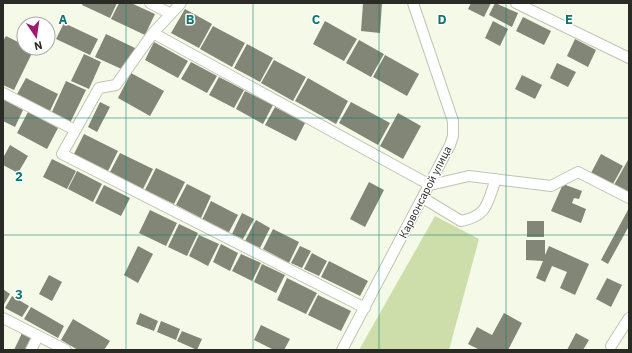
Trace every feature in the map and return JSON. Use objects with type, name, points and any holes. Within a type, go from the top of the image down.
[{"type":"street","points":[[150,3],[172,14]]},
{"type":"street","points":[[181,3],[153,34],[116,85],[99,88],[62,154],[365,308]]},
{"type":"street","name":"Карвонсарой улица","points":[[342,350],[430,185],[453,136],[453,121],[413,3]]},
{"type":"street","points":[[516,3],[629,58]]},
{"type":"street","points":[[153,34],[430,185],[469,176],[551,186],[578,172],[629,198]]},
{"type":"street","points":[[3,93],[75,130]]},
{"type":"street","points":[[423,198],[461,221],[472,219],[483,212],[496,179]]},
{"type":"street","points":[[3,318],[66,350]]},
{"type":"street","points":[[611,346],[629,318]]},
{"type":"street","points":[[31,350],[38,336]]},
{"type":"green space","points":[[435,216],[479,239],[449,350],[359,350]]},
{"type":"building","points":[[83,3],[117,3],[110,18],[82,5]]},
{"type":"building","points":[[119,3],[131,3],[155,14],[145,35],[111,19]]},
{"type":"building","points":[[363,3],[382,3],[380,33],[361,31]]},
{"type":"building","points":[[471,3],[491,3],[484,17],[468,9]]},
{"type":"building","points":[[495,3],[518,13],[512,27],[489,15]]},
{"type":"building","points":[[185,9],[212,24],[199,48],[171,33]]},
{"type":"building","points":[[523,17],[551,31],[544,45],[516,31]]},
{"type":"building","points":[[325,21],[357,39],[344,61],[313,44]]},
{"type":"building","points":[[493,21],[508,29],[500,46],[485,38]]},
{"type":"building","points":[[64,23],[98,39],[90,55],[56,39]]},
{"type":"building","points":[[213,26],[245,43],[232,67],[200,49]]},
{"type":"building","points":[[106,34],[137,49],[126,71],[95,57]]},
{"type":"building","points":[[6,36],[16,41],[16,56],[31,56],[14,90],[3,85],[3,41]]},
{"type":"building","points":[[575,39],[596,50],[588,67],[567,56]]},
{"type":"building","points":[[359,40],[384,54],[371,77],[346,63]]},
{"type":"building","points":[[154,42],[188,61],[178,78],[145,60]]},
{"type":"building","points":[[247,44],[273,58],[260,82],[234,68]]},
{"type":"building","points":[[84,54],[101,62],[89,89],[71,81]]},
{"type":"building","points":[[385,55],[419,74],[407,96],[373,77]]},
{"type":"building","points":[[274,60],[306,77],[293,101],[261,83]]},
{"type":"building","points":[[191,62],[217,76],[207,93],[181,79]]},
{"type":"building","points":[[557,63],[576,72],[568,87],[550,78]]},
{"type":"building","points":[[131,73],[164,91],[150,116],[118,98]]},
{"type":"building","points":[[522,75],[542,85],[535,99],[515,89]]},
{"type":"building","points":[[219,77],[244,90],[234,108],[209,95]]},
{"type":"building","points":[[26,78],[58,94],[49,113],[16,96]]},
{"type":"building","points":[[308,78],[348,101],[336,124],[295,101]]},
{"type":"building","points":[[66,81],[86,90],[70,123],[51,114]]},
{"type":"building","points":[[245,91],[273,105],[263,124],[236,109]]},
{"type":"building","points":[[3,99],[23,110],[15,127],[3,121]]},
{"type":"building","points":[[100,102],[110,107],[97,132],[88,127]]},
{"type":"building","points":[[351,102],[390,123],[378,145],[339,123]]},
{"type":"building","points":[[275,107],[305,123],[296,141],[265,125]]},
{"type":"building","points":[[28,112],[58,128],[47,149],[17,133]]},
{"type":"building","points":[[398,113],[421,126],[403,159],[380,146]]},
{"type":"building","points":[[84,134],[118,151],[108,171],[74,154]]},
{"type":"building","points":[[10,145],[28,156],[18,173],[3,165],[3,158]]},
{"type":"building","points":[[120,153],[153,169],[143,189],[110,172]]},
{"type":"building","points":[[601,154],[623,166],[613,184],[591,173]]},
{"type":"building","points":[[52,159],[76,171],[67,189],[43,177]]},
{"type":"building","points":[[628,160],[629,161],[629,193],[614,185]]},
{"type":"building","points":[[156,168],[185,182],[174,204],[145,190]]},
{"type":"building","points":[[77,171],[102,184],[93,202],[68,189]]},
{"type":"building","points":[[369,182],[384,190],[365,227],[350,219]]},
{"type":"building","points":[[187,184],[211,196],[201,218],[176,205]]},
{"type":"building","points":[[563,184],[582,191],[579,199],[574,198],[572,203],[586,209],[581,223],[551,211]]},
{"type":"building","points":[[104,185],[130,198],[121,216],[95,203]]},
{"type":"building","points":[[211,201],[238,215],[228,234],[202,220]]},
{"type":"building","points":[[629,208],[629,226],[608,264],[601,260]]},
{"type":"building","points":[[150,210],[177,223],[166,246],[139,233]]},
{"type":"building","points":[[242,213],[254,219],[243,239],[232,234]]},
{"type":"building","points":[[256,220],[270,228],[260,248],[245,241]]},
{"type":"building","points":[[527,221],[544,221],[544,237],[527,237]]},
{"type":"building","points":[[179,224],[198,233],[187,256],[168,247]]},
{"type":"building","points":[[273,229],[299,242],[289,263],[263,249]]},
{"type":"building","points":[[199,235],[219,244],[208,266],[189,256]]},
{"type":"building","points":[[526,240],[545,240],[545,255],[549,246],[589,264],[575,295],[560,288],[567,272],[552,266],[545,282],[536,278],[543,261],[526,260]]},
{"type":"building","points":[[221,244],[238,253],[230,271],[213,262]]},
{"type":"building","points":[[138,246],[153,254],[138,283],[124,275]]},
{"type":"building","points":[[300,246],[311,251],[302,268],[291,263]]},
{"type":"building","points":[[312,253],[327,261],[319,276],[304,269]]},
{"type":"building","points":[[241,254],[261,263],[252,281],[232,271]]},
{"type":"building","points":[[329,261],[368,281],[360,296],[321,277]]},
{"type":"building","points":[[262,264],[285,275],[276,293],[254,282]]},
{"type":"building","points":[[49,275],[62,282],[52,301],[39,294]]},
{"type":"building","points":[[287,278],[317,293],[306,314],[277,300]]},
{"type":"building","points":[[607,278],[622,285],[611,307],[596,299]]},
{"type":"building","points":[[3,289],[10,294],[3,306]]},
{"type":"building","points":[[318,295],[351,311],[341,331],[308,315]]},
{"type":"building","points":[[12,296],[29,306],[22,317],[5,308]]},
{"type":"building","points":[[31,307],[64,326],[58,338],[24,319]]},
{"type":"building","points":[[140,313],[158,321],[154,331],[136,324]]},
{"type":"building","points":[[504,313],[522,323],[508,350],[480,350],[468,344],[477,327],[492,335]]},
{"type":"building","points":[[73,319],[110,341],[104,350],[78,350],[61,340]]},
{"type":"building","points":[[161,321],[180,329],[176,340],[157,332]]},
{"type":"building","points":[[261,325],[290,339],[284,350],[274,350],[254,340]]},
{"type":"building","points":[[23,331],[36,337],[29,350],[14,350]]},
{"type":"building","points":[[182,331],[202,339],[197,350],[177,341]]},
{"type":"building","points":[[576,333],[589,340],[583,350],[567,350]]}]
